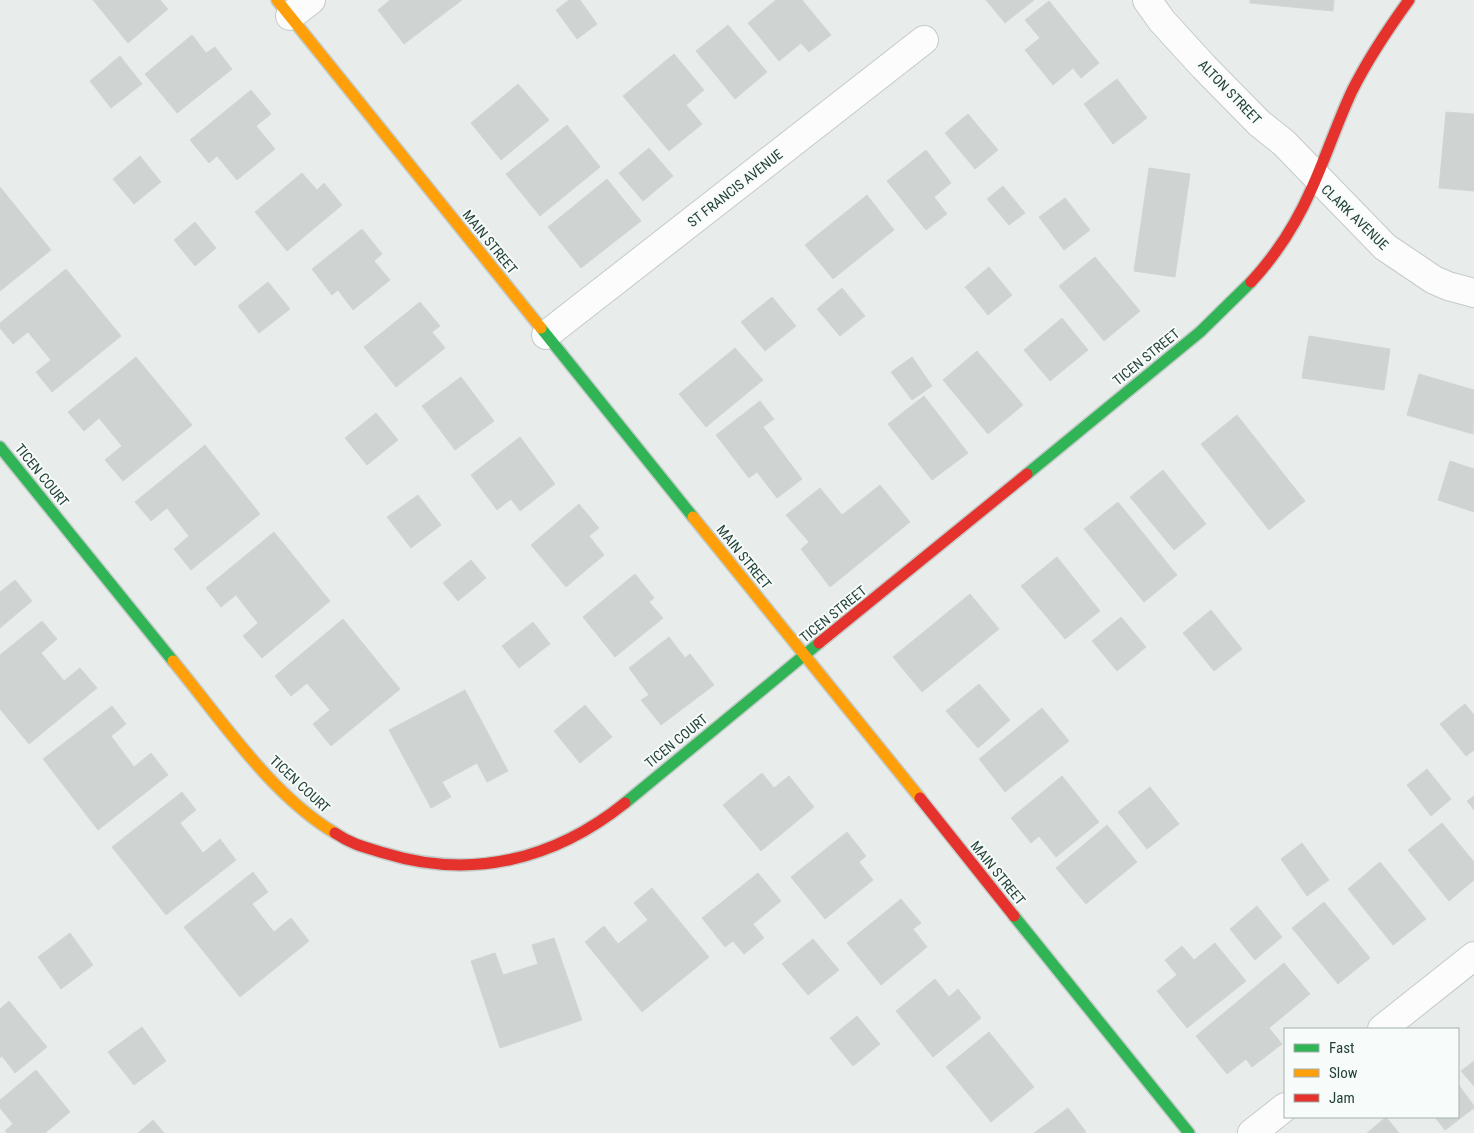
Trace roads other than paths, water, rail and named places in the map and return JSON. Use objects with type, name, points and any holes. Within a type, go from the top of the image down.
[{"type":"street","name":"ALTON STREET","points":[[1147,0],[1162,21],[1204,67],[1259,123],[1284,143],[1317,179]]},
{"type":"street","name":"TICEN STREET","points":[[804,656],[1222,313],[1254,280],[1273,256],[1298,218],[1317,179],[1347,102],[1374,51],[1409,0]]},
{"type":"street","name":"MAIN STREET","points":[[293,5],[546,336],[1189,1133]]},
{"type":"street","name":"ST FRANCIS AVENUE","points":[[546,336],[924,40]]},
{"type":"street","name":"CLARK AVENUE","points":[[1317,179],[1384,247],[1434,280],[1474,293]]},
{"type":"street","name":"TICEN COURT","points":[[0,447],[275,785],[308,816],[332,832],[358,846],[387,856],[430,865],[461,866],[490,864],[505,862],[547,850],[574,838],[613,812],[804,656]]},
{"type":"street","points":[[1383,1028],[1474,956]]},
{"type":"street","points":[[1252,1133],[1284,1108]]}]
